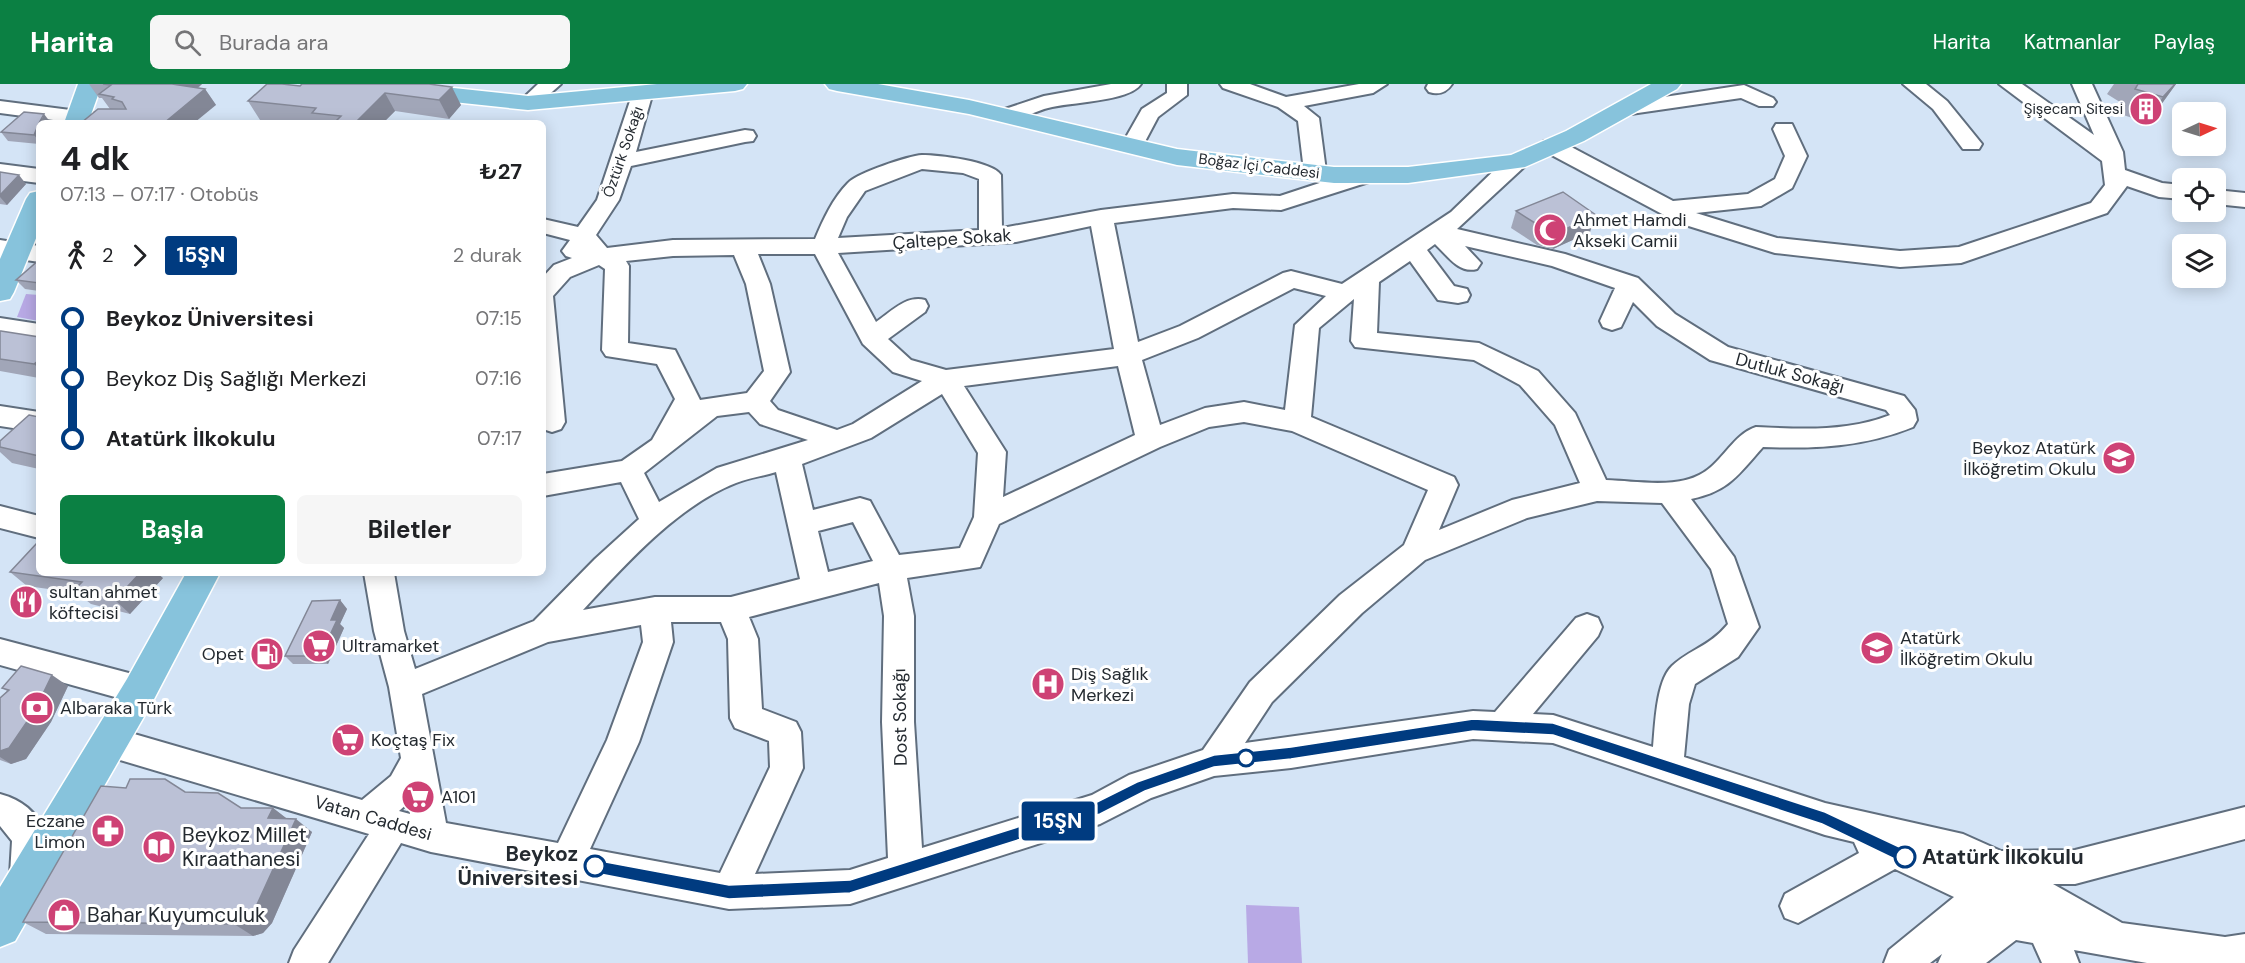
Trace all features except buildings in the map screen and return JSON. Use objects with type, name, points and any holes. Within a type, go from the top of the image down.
[{"type":"main road","points":[[78,120],[90,84]]},
{"type":"main road","points":[[349,84],[528,102],[735,84]]},
{"type":"main road","name":"Boğaz İçi Caddesi","points":[[837,84],[1006,116],[1177,157],[1315,171],[1334,175],[1408,175],[1516,162],[1552,146],[1669,84]]},
{"type":"main road","points":[[491,99],[550,85],[643,92]]},
{"type":"main road","points":[[504,120],[528,102]]},
{"type":"main road","points":[[0,292],[36,206]]},
{"type":"main road","points":[[0,926],[140,690],[201,576]]},
{"type":"street","points":[[1006,116],[1044,102],[1111,91],[1131,84]]},
{"type":"street","points":[[1132,146],[1149,113],[1177,95],[1182,84]]},
{"type":"street","points":[[1230,84],[1285,103],[1308,118],[1315,171]]},
{"type":"street","points":[[1285,103],[1366,89],[1377,84]]},
{"type":"street","points":[[1913,84],[1940,105],[1971,144]]},
{"type":"street","points":[[2008,84],[2113,166],[2151,188],[2172,191]]},
{"type":"street","points":[[1552,146],[1687,218],[1775,245],[1900,259],[1961,255],[2099,208],[2116,186],[2112,152],[2082,84]]},
{"type":"street","points":[[528,102],[550,85]]},
{"type":"street","points":[[1624,109],[1744,91],[1766,102]]},
{"type":"street","name":"Öztürk Sokağı","points":[[562,271],[608,200],[643,92]]},
{"type":"street","points":[[0,107],[78,120]]},
{"type":"street","points":[[1669,208],[1753,201],[1784,183],[1796,156],[1784,129]]},
{"type":"street","points":[[622,160],[745,136]]},
{"type":"street","points":[[991,237],[990,176],[966,167],[921,162],[857,186],[836,217],[823,246],[872,338],[902,366],[946,379],[1128,356],[1189,332],[1291,279],[1356,286]]},
{"type":"street","points":[[1297,422],[1307,325],[1356,286],[1459,217],[1516,162]]},
{"type":"street","points":[[0,171],[36,176]]},
{"type":"street","name":"Çaltepe Sokak","points":[[546,289],[562,271],[601,256],[673,248],[823,246],[1016,235],[1101,217],[1233,201],[1281,203],[1367,175]]},
{"type":"street","points":[[2226,198],[2245,200]]},
{"type":"street","points":[[1101,217],[1128,356],[1150,440]]},
{"type":"street","points":[[546,227],[584,236],[601,256],[617,266],[615,350],[666,356],[688,399],[662,447]]},
{"type":"street","points":[[1437,232],[1468,263]]},
{"type":"street","name":"Dutluk Sokağı","points":[[1437,232],[1557,259],[1629,284],[1666,320],[1719,354],[1895,403],[1902,410],[1904,420],[1883,430],[1827,439],[1756,437],[1721,475],[1707,485],[1670,494]]},
{"type":"street","points":[[546,484],[629,470],[662,447],[710,407],[755,402],[777,372],[758,284],[743,247]]},
{"type":"street","points":[[1413,248],[1447,294],[1458,295]]},
{"type":"street","points":[[1612,321],[1629,284]]},
{"type":"street","points":[[1356,286],[1364,341],[1479,352],[1528,378],[1566,420],[1597,490]]},
{"type":"street","points":[[872,338],[916,306]]},
{"type":"street","points":[[0,327],[36,333]]},
{"type":"street","points":[[546,341],[552,422]]},
{"type":"street","points":[[545,630],[605,567],[676,503],[727,475],[787,459],[862,431],[946,379]]},
{"type":"street","points":[[405,687],[545,630],[655,610],[731,609],[816,585],[891,568],[970,559],[988,517],[992,452],[946,379]]},
{"type":"street","points":[[755,402],[769,417],[838,440]]},
{"type":"street","points":[[988,517],[1150,440],[1205,418],[1244,412],[1297,422],[1444,485],[1415,552]]},
{"type":"street","points":[[0,416],[36,422]]},
{"type":"street","points":[[787,459],[816,585]]},
{"type":"street","points":[[629,470],[655,522]]},
{"type":"street","points":[[1214,761],[1261,692],[1350,604],[1415,552],[1522,508],[1597,490],[1670,494],[1724,565],[1744,627],[1726,648],[1682,676],[1673,704],[1667,766]]},
{"type":"street","name":"Dost Sokağı","points":[[802,524],[860,509],[891,568],[899,616],[898,722],[906,867]]},
{"type":"street","points":[[0,517],[36,525]]},
{"type":"street","points":[[380,576],[389,631],[405,687],[431,836]]},
{"type":"street","points":[[729,892],[787,768],[785,732],[746,718],[743,639],[731,609]]},
{"type":"street","points":[[567,861],[623,742],[658,642],[655,610]]},
{"type":"street","points":[[1503,726],[1587,627]]},
{"type":"street","points":[[0,652],[140,690]]},
{"type":"street","name":"Vatan Caddesi","points":[[110,742],[431,836],[729,892],[850,886],[1100,808],[1141,786],[1214,761],[1291,753],[1473,725],[1553,729],[1825,819],[1963,850],[1992,881],[2032,914],[2185,957],[2245,952]]},
{"type":"street","points":[[307,963],[380,821],[418,757]]},
{"type":"street","points":[[0,810],[11,813],[30,837],[27,880]]},
{"type":"street","name":"Vatan Caddesi","points":[[1825,819],[1893,852],[1992,881]]},
{"type":"street","points":[[1902,963],[1992,881],[2075,867],[2245,823]]},
{"type":"street","points":[[1798,906],[1893,852]]},
{"type":"street","points":[[1956,963],[2032,914],[2075,867]]},
{"type":"street","points":[[2032,914],[2061,963]]},
{"type":"shaded area","points":[[26,294],[36,295],[36,320],[17,317]]},
{"type":"shaded area","points":[[1246,905],[1299,907],[1302,963],[1248,963]]},
{"type":"bus line","name":"15ŞN","points":[[595,866],[729,892],[850,886],[1100,808],[1141,786],[1214,761],[1291,753],[1473,725],[1553,729],[1825,819],[1905,857]]},
{"type":"place","name":"Şişecam Sitesi","points":[[2146,109]]},
{"type":"place","name":"Ahmet Hamdi Akseki Camii","points":[[1550,230]]},
{"type":"place","name":"Beykoz Atatürk İlköğretim Okulu","points":[[2119,458]]},
{"type":"place","name":"sultan ahmet köftecisi","points":[[26,602]]},
{"type":"place","name":"Ultramarket","points":[[319,646]]},
{"type":"place","name":"Atatürk İlköğretim Okulu","points":[[1877,648]]},
{"type":"place","name":"Opet","points":[[267,654]]},
{"type":"place","name":"Diş Sağlık Merkezi","points":[[1048,684]]},
{"type":"place","name":"Albaraka Türk","points":[[37,708]]},
{"type":"place","name":"Koçtaş Fix","points":[[348,740]]},
{"type":"place","name":"A101","points":[[418,797]]},
{"type":"place","name":"Eczane Limon","points":[[108,831]]},
{"type":"place","name":"Beykoz Millet Kıraathanesi","points":[[159,847]]},
{"type":"place","name":"Atatürk İlkokulu","points":[[1905,857]]},
{"type":"place","name":"Beykoz Üniversitesi","points":[[595,866]]},
{"type":"place","name":"Bahar Kuyumculuk","points":[[64,915]]}]
